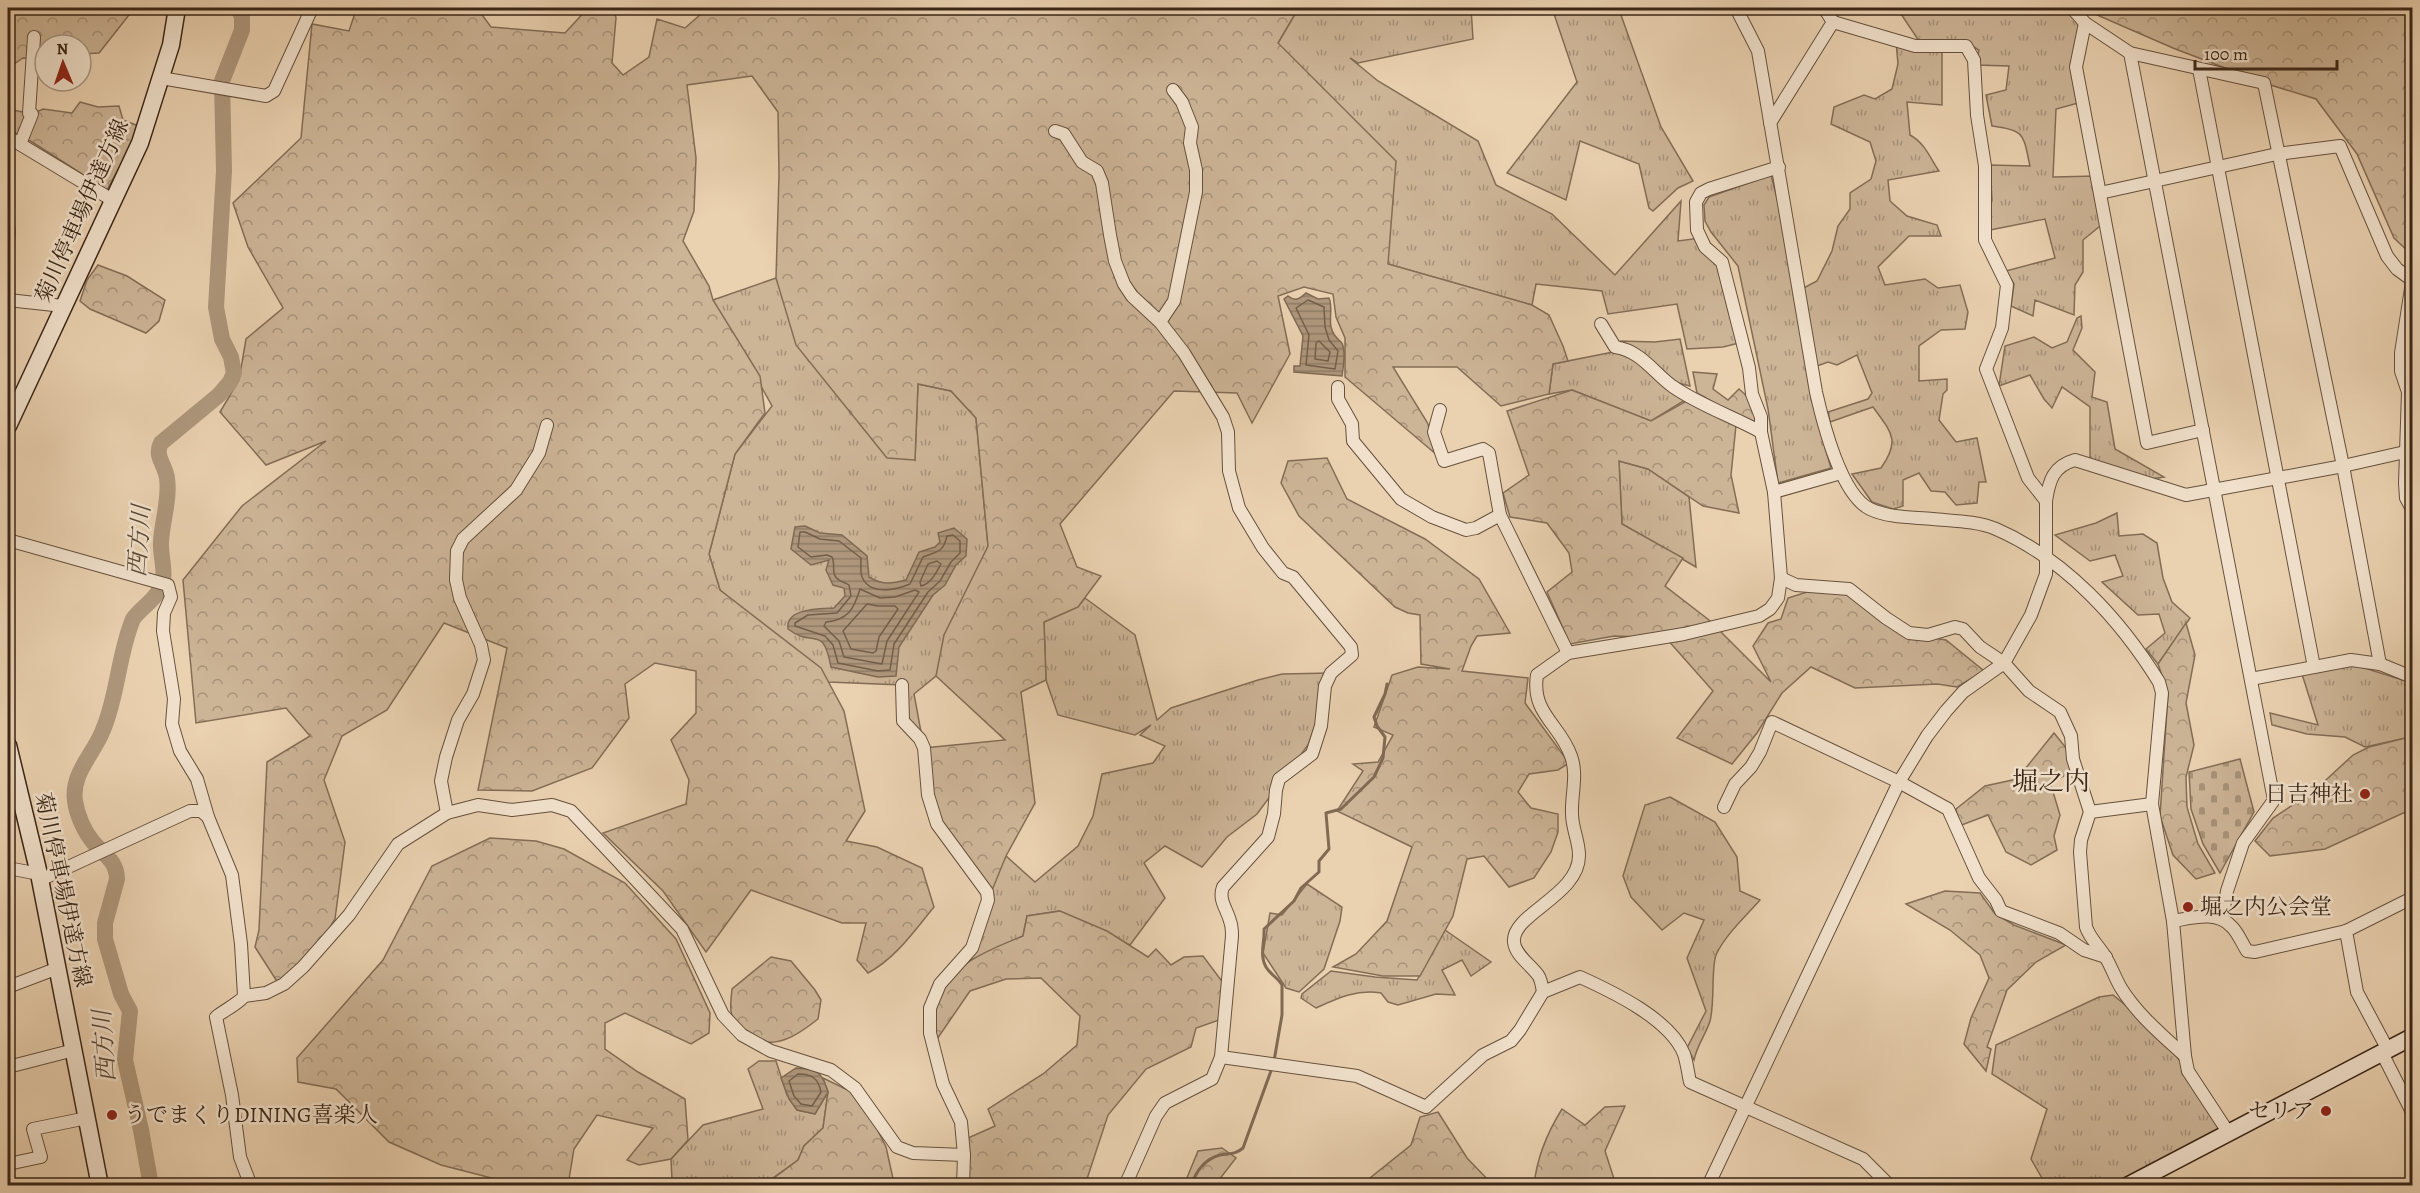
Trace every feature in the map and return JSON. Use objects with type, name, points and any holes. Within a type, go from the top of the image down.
[{"type":"main road","name":"菊川停車場伊達方線","points":[[8,426],[140,143],[171,45],[177,8]]},
{"type":"main road","name":"菊川停車場伊達方線","points":[[8,745],[39,877],[100,1185]]},
{"type":"main road","points":[[2127,1185],[2412,1036]]},
{"type":"street","points":[[161,78],[266,96],[274,91],[312,8]]},
{"type":"street","points":[[1736,8],[1758,51],[1823,425],[1841,473],[1856,498],[1868,508],[1883,514],[1962,522],[1994,528],[2048,558],[2062,568],[2116,622],[2159,682],[2162,693],[2152,804],[2173,921],[2185,1056],[2188,1071],[2228,1132]]},
{"type":"street","points":[[1824,8],[1833,22],[1915,46],[1966,46],[1974,60],[1977,115],[1985,166],[1986,240],[2007,285],[2002,328],[1986,369],[2028,478],[2046,501]]},
{"type":"street","points":[[2072,8],[2085,23],[2130,53],[2264,82],[2343,466],[2380,664]]},
{"type":"street","points":[[1770,123],[1833,22]]},
{"type":"street","points":[[2085,23],[2076,67],[2147,443],[2203,430]]},
{"type":"street","points":[[20,144],[28,110],[33,49]]},
{"type":"street","points":[[2130,53],[2274,800],[2243,843],[2227,891],[2222,919]]},
{"type":"street","points":[[2199,69],[2314,667]]},
{"type":"street","points":[[1160,322],[1174,301],[1196,192],[1196,170],[1190,143],[1192,127],[1182,102],[1173,90]]},
{"type":"street","points":[[28,110],[37,96]]},
{"type":"street","points":[[1055,131],[1064,134],[1082,162],[1097,171],[1102,183],[1115,261],[1124,284],[1132,296],[1160,322],[1184,353],[1223,417],[1228,432],[1229,471],[1239,508],[1263,548],[1282,573],[1293,577],[1351,647],[1352,655],[1331,674],[1325,686],[1321,726],[1312,754],[1279,779],[1268,837],[1222,887],[1220,893],[1230,921],[1232,936],[1221,1057],[1212,1079],[1165,1103],[1156,1116],[1125,1185]]},
{"type":"street","points":[[8,137],[114,201]]},
{"type":"street","points":[[2100,193],[2277,154],[2340,146],[2387,256],[2397,269],[2412,281],[2401,353],[2401,371],[2408,392],[2405,452],[2406,498],[2412,509]]},
{"type":"street","points":[[1543,992],[1539,976],[1518,953],[1514,943],[1515,931],[1567,885],[1579,864],[1579,849],[1572,813],[1575,771],[1571,755],[1538,702],[1535,689],[1537,675],[1568,652],[1684,634],[1759,616],[1770,609],[1778,598],[1781,578],[1774,492],[1761,432],[1761,417],[1752,394],[1749,368],[1722,262],[1705,247],[1697,230],[1696,202],[1701,193],[1709,189],[1779,167]]},
{"type":"street","points":[[8,300],[63,306]]},
{"type":"street","points":[[1601,324],[1615,347],[1628,349],[1647,362],[1672,386],[1761,432]]},
{"type":"street","points":[[1338,387],[1338,399],[1352,424],[1353,441],[1401,499],[1432,517],[1466,530],[1476,528],[1500,515]]},
{"type":"street","points":[[1440,410],[1434,432],[1444,461],[1483,449],[1489,453],[1500,515],[1568,652]]},
{"type":"street","points":[[447,813],[441,782],[446,757],[458,720],[473,694],[484,660],[481,645],[460,598],[456,580],[457,551],[463,539],[516,490],[539,453],[547,425]]},
{"type":"street","points":[[1708,1185],[1899,782],[1927,736],[1946,711],[1963,692],[2004,663],[2031,615],[2046,574],[2048,558],[2046,501],[2049,480],[2066,462],[2074,460],[2186,495],[2405,452]]},
{"type":"street","points":[[1774,492],[1841,473]]},
{"type":"street","points":[[8,540],[163,584],[171,597],[164,613],[163,631],[174,699],[172,724],[180,751],[197,779],[208,817],[232,875],[241,944],[244,996],[241,1001],[227,1007],[216,1017],[232,1095],[240,1157],[251,1185]]},
{"type":"street","points":[[1781,578],[1796,585],[1849,589],[1886,618],[1910,633],[1928,635],[1955,627],[1963,629],[1980,648],[2004,663],[2029,691],[2060,712],[2071,736],[2073,759],[2090,812],[2081,840],[2080,852],[2086,927],[2089,936],[2106,957],[2129,1000],[2155,1029],[2185,1056]]},
{"type":"street","points":[[2251,679],[2351,660],[2380,664],[2412,677]]},
{"type":"street","points":[[902,684],[903,722],[920,739],[924,748],[928,795],[937,824],[987,892],[988,900],[972,948],[940,984],[930,1008],[930,1033],[943,1084],[961,1122],[964,1155],[963,1185]]},
{"type":"street","points":[[1724,807],[1735,784],[1751,767],[1760,752],[1772,722],[1899,782],[1948,809],[1978,878],[1996,900],[2001,911],[2059,933],[2084,950],[2106,957]]},
{"type":"street","points":[[2090,812],[2152,804]]},
{"type":"street","points":[[244,996],[266,993],[284,984],[303,967],[349,915],[398,844],[447,813],[478,805],[512,810],[552,805],[571,811],[682,929],[723,1015],[742,1035],[771,1051],[814,1064],[839,1076],[855,1088],[897,1147],[913,1153],[964,1155]]},
{"type":"street","points":[[8,868],[39,877],[190,810],[201,811],[208,817]]},
{"type":"street","points":[[2173,921],[2206,916],[2222,919],[2232,927],[2247,951],[2255,952],[2346,931],[2412,898]]},
{"type":"street","points":[[2346,931],[2357,992],[2412,1112]]},
{"type":"street","points":[[8,987],[58,968]]},
{"type":"street","points":[[1221,1057],[1357,1076],[1426,1107],[1483,1055],[1510,1041],[1520,1030],[1543,992],[1580,977],[1619,995],[1649,1016],[1677,1042],[1684,1055],[1690,1082],[1863,1159],[1890,1185]]},
{"type":"street","points":[[8,1067],[74,1050]]},
{"type":"street","points":[[8,1164],[41,1157],[33,1129],[87,1118]]},
{"type":"green space","points":[[23,8],[114,8],[129,15],[99,53],[93,53],[93,33],[33,33],[33,58],[23,58],[8,68],[8,11]]},
{"type":"green space","points":[[339,8],[477,8],[491,27],[565,33],[588,8],[614,8],[616,18],[612,63],[623,75],[649,57],[657,19],[685,28],[701,14],[697,8],[1294,8],[1295,14],[1278,43],[1396,161],[1388,264],[1532,305],[1549,315],[1568,361],[1553,364],[1549,394],[1501,406],[1457,367],[1393,367],[1427,422],[1444,461],[1345,377],[1345,338],[1336,317],[1333,294],[1304,287],[1278,296],[1290,354],[1252,423],[1237,393],[1174,391],[1060,524],[1077,567],[1101,576],[1078,607],[1044,622],[1046,680],[1021,692],[1035,803],[1006,856],[988,900],[937,824],[924,748],[1005,740],[936,676],[944,635],[988,546],[976,418],[951,391],[918,384],[915,460],[887,458],[796,345],[776,278],[778,112],[752,76],[687,85],[696,158],[694,211],[683,241],[709,286],[713,300],[760,376],[765,413],[735,454],[709,554],[720,590],[821,668],[844,711],[865,811],[846,841],[877,847],[922,868],[934,907],[896,952],[868,973],[857,960],[866,923],[842,923],[751,890],[706,952],[663,891],[603,833],[686,804],[689,780],[671,740],[696,713],[696,671],[655,663],[625,684],[629,718],[592,768],[532,791],[478,790],[507,648],[444,623],[387,710],[342,736],[324,780],[345,842],[335,919],[311,959],[278,983],[255,947],[259,930],[267,762],[310,736],[286,708],[196,723],[183,580],[242,506],[326,441],[266,465],[220,412],[239,380],[246,339],[283,308],[248,247],[233,203],[301,138],[312,24],[349,31],[355,13]]},
{"type":"green space","points":[[1294,8],[1471,8],[1473,39],[1358,63],[1350,58],[1378,81],[1478,141],[1496,185],[1552,214],[1615,275],[1681,201],[1678,241],[1701,238],[1720,261],[1743,342],[1723,347],[1687,349],[1677,304],[1608,314],[1602,291],[1536,284],[1532,305],[1388,264],[1278,43],[1295,14]]},
{"type":"green space","points":[[1552,8],[1617,8],[1621,15],[1661,127],[1693,181],[1678,188],[1653,211],[1649,208],[1639,164],[1580,141],[1566,200],[1507,173],[1577,82]]},
{"type":"green space","points":[[1897,8],[2072,8],[2085,23],[2071,65],[2082,102],[2056,109],[2053,177],[2097,176],[2105,222],[2083,240],[2083,272],[2075,285],[2074,315],[2035,300],[2033,316],[2011,306],[2014,284],[2006,271],[2055,258],[2045,219],[1985,231],[1992,200],[1990,165],[2030,166],[2021,136],[2017,132],[1992,126],[1986,95],[2006,90],[2009,66],[1975,65],[1979,50],[1964,41],[1919,41]]},
{"type":"green space","points":[[2095,8],[2185,8],[2204,11],[2247,8],[2412,8],[2412,255],[2394,238],[2357,154],[2316,99],[2264,83],[2173,48],[2097,15]]},
{"type":"green space","points":[[1896,41],[1942,49],[1942,105],[1907,102],[1910,135],[1923,146],[1939,171],[1888,180],[1890,201],[1907,216],[1937,225],[1941,236],[1909,236],[1878,267],[1885,285],[1925,279],[1938,288],[1960,285],[1968,312],[1965,329],[1941,330],[1919,346],[1919,381],[1947,379],[1947,390],[1943,394],[1939,420],[1956,442],[1977,438],[1986,482],[1979,482],[1977,503],[1956,505],[1945,492],[1931,491],[1919,473],[1903,480],[1903,506],[1893,509],[1872,502],[1852,474],[1881,468],[1891,450],[1889,430],[1873,407],[1830,422],[1828,412],[1868,399],[1872,393],[1857,355],[1837,365],[1828,362],[1817,366],[1798,291],[1817,281],[1832,251],[1838,226],[1850,209],[1850,193],[1871,179],[1876,161],[1870,142],[1831,124],[1834,107],[1864,95],[1875,99],[1892,89],[1898,64]]},
{"type":"green space","points":[[80,102],[98,107],[119,106],[123,120],[141,127],[107,190],[8,129],[8,109],[32,114],[43,109],[72,113]]},
{"type":"green space","points":[[1771,175],[1779,206],[1818,423],[1831,468],[1778,483],[1768,409],[1738,266],[1711,232],[1705,221],[1704,205],[1709,197]]},
{"type":"green space","points":[[8,212],[13,220],[15,231],[14,244],[8,245]]},
{"type":"green space","points":[[98,265],[127,276],[165,300],[159,321],[146,333],[90,309],[80,301],[87,280]]},
{"type":"green space","points":[[776,278],[808,360],[915,460],[918,384],[951,391],[976,418],[988,546],[936,676],[914,694],[924,748],[904,724],[902,685],[828,682],[720,590],[709,554],[735,454],[772,406],[713,300]]},
{"type":"green space","points":[[2081,316],[2082,328],[2073,350],[2095,372],[2092,397],[2107,402],[2115,449],[2164,477],[2151,479],[2090,460],[2090,407],[2062,387],[2052,408],[2030,375],[1999,386],[2005,346],[2034,337],[2052,348],[2067,342],[2077,318]]},
{"type":"green space","points":[[1680,339],[1690,386],[1674,382],[1690,397],[1651,421],[1572,390],[1549,394],[1553,364],[1613,352],[1642,354],[1622,341],[1655,342]]},
{"type":"green space","points":[[1693,372],[1717,374],[1713,389],[1728,400],[1739,389],[1753,405],[1756,415],[1755,426],[1697,393]]},
{"type":"green space","points":[[1572,390],[1651,421],[1690,399],[1736,425],[1731,475],[1739,513],[1703,506],[1648,469],[1619,461],[1622,524],[1683,558],[1665,586],[1709,620],[1771,682],[1753,646],[1768,623],[1781,619],[1788,598],[1810,591],[1849,593],[1903,633],[1946,640],[1984,671],[1957,687],[1937,684],[1855,688],[1811,667],[1782,693],[1757,733],[1732,764],[1677,738],[1713,691],[1666,638],[1614,636],[1570,644],[1547,592],[1572,572],[1569,553],[1547,523],[1510,517],[1503,493],[1529,475],[1507,411]]},
{"type":"green space","points":[[1327,458],[1347,499],[1425,539],[1479,579],[1510,633],[1477,636],[1462,671],[1528,678],[1525,703],[1569,763],[1558,770],[1529,774],[1518,792],[1531,808],[1558,814],[1558,832],[1551,852],[1534,878],[1509,887],[1484,856],[1467,859],[1453,916],[1420,976],[1383,976],[1333,967],[1356,954],[1387,921],[1412,847],[1337,811],[1363,771],[1353,764],[1378,762],[1393,735],[1374,727],[1392,675],[1418,667],[1450,669],[1421,664],[1420,615],[1395,607],[1299,516],[1281,483],[1288,461]]},
{"type":"green space","points":[[1619,461],[1648,469],[1689,497],[1696,567],[1622,524]]},
{"type":"green space","points":[[2117,513],[2119,536],[2143,534],[2157,543],[2163,578],[2172,602],[2190,618],[2158,664],[2146,649],[2165,633],[2159,614],[2138,615],[2102,582],[2123,576],[2115,555],[2090,561],[2055,535],[2096,523]]},
{"type":"green space","points":[[1085,598],[1135,635],[1157,720],[1171,708],[1282,674],[1331,673],[1326,698],[1308,745],[1257,814],[1227,837],[1202,867],[1165,846],[1144,863],[1165,898],[1130,945],[1059,911],[1027,916],[1023,936],[965,963],[987,892],[1006,856],[1035,882],[1078,846],[1093,816],[1102,774],[1153,763],[1165,746],[1140,735],[1151,725],[1135,735],[1058,715],[1046,680],[1044,622],[1078,607]]},
{"type":"green space","points":[[2186,623],[2195,655],[2186,703],[2194,745],[2186,777],[2187,807],[2198,844],[2215,873],[2196,879],[2173,855],[2160,816],[2168,693],[2158,664]]},
{"type":"green space","points":[[2352,664],[2412,683],[2412,731],[2406,730],[2406,738],[2365,747],[2345,737],[2307,734],[2272,725],[2270,713],[2318,725],[2302,674]]},
{"type":"green space","points":[[2406,730],[2412,731],[2412,809],[2325,849],[2270,856],[2255,841],[2273,818],[2314,791],[2353,755],[2369,747],[2406,738]]},
{"type":"green space","points":[[2054,733],[2067,749],[2073,772],[2050,782],[2060,815],[2054,836],[2057,850],[2031,865],[2006,852],[1988,815],[1959,826],[1956,809],[1985,786],[2017,779]]},
{"type":"green space","points":[[2240,759],[2254,812],[2220,873],[2203,844],[2191,809],[2189,772]]},
{"type":"green space","points":[[1670,797],[1715,822],[1737,857],[1740,891],[1760,900],[1730,933],[1716,955],[1710,1021],[1694,1060],[1687,1048],[1706,1011],[1687,958],[1704,920],[1684,913],[1662,930],[1631,897],[1623,876],[1645,805]]},
{"type":"green space","points":[[490,838],[536,841],[564,849],[625,883],[676,939],[710,1013],[709,1033],[691,1044],[625,1013],[605,1023],[605,1049],[638,1072],[685,1099],[688,1140],[671,1159],[639,1165],[627,1160],[653,1128],[597,1115],[574,1149],[568,1185],[507,1182],[441,1165],[389,1142],[336,1089],[298,1082],[297,1058],[383,960],[432,866]]},
{"type":"green space","points":[[1307,884],[1342,907],[1340,921],[1324,969],[1299,992],[1286,988],[1263,953],[1270,913],[1282,915]]},
{"type":"green space","points":[[1945,891],[1980,893],[1995,914],[2014,925],[2066,945],[2036,962],[2007,990],[1987,1047],[1991,1049],[1986,1071],[1964,1044],[1971,1018],[1989,978],[1980,955],[1950,930],[1906,904]]},
{"type":"green space","points":[[1060,911],[1107,931],[1148,957],[1156,949],[1171,965],[1184,957],[1203,956],[1224,984],[1222,1019],[1196,1028],[1191,1047],[1146,1069],[1108,1115],[1085,1185],[966,1185],[968,1138],[995,1126],[988,1109],[1043,1074],[1077,1045],[1080,1016],[1041,978],[1006,979],[970,991],[935,1042],[937,1004],[950,978],[971,960],[1023,936],[1027,916]]},
{"type":"green space","points":[[1445,930],[1491,962],[1471,976],[1462,960],[1442,970],[1455,995],[1436,994],[1398,1005],[1388,1002],[1381,993],[1364,992],[1340,998],[1316,1008],[1301,998],[1302,994],[1331,971],[1417,980]]},
{"type":"green space","points":[[771,957],[791,961],[821,1000],[818,1019],[785,1040],[777,1042],[760,1040],[740,1025],[731,1012],[732,989]]},
{"type":"green space","points":[[2113,995],[2155,1029],[2188,1071],[2225,1126],[2117,1185],[2046,1185],[2031,1159],[2047,1109],[1992,1074],[1996,1045],[2099,997]]},
{"type":"green space","points":[[759,1061],[776,1061],[787,1095],[797,1110],[815,1114],[828,1092],[823,1128],[804,1146],[798,1160],[763,1185],[680,1185],[672,1180],[671,1159],[703,1125],[763,1109],[748,1069]]},
{"type":"green space","points":[[823,1078],[850,1091],[875,1125],[886,1147],[894,1183],[890,1186],[763,1186],[798,1160],[804,1146],[823,1128],[828,1092]]},
{"type":"green space","points":[[1625,1106],[1605,1151],[1616,1185],[1534,1185],[1544,1146],[1562,1109],[1585,1125],[1605,1107]]},
{"type":"green space","points":[[1438,1112],[1467,1158],[1493,1185],[1364,1185],[1411,1145],[1420,1117]]},
{"type":"green space","points":[[1222,1148],[1236,1158],[1215,1185],[1184,1185],[1198,1151]]},
{"type":"water","points":[[1306,293],[1318,299],[1329,298],[1331,327],[1344,349],[1342,376],[1294,372],[1294,366],[1300,366],[1303,336],[1284,299],[1288,296],[1297,299]]},
{"type":"water","points":[[805,526],[820,533],[842,535],[867,556],[869,577],[887,583],[906,580],[919,552],[935,547],[940,542],[938,533],[954,528],[967,539],[966,556],[956,565],[945,585],[933,595],[899,647],[896,676],[878,677],[831,667],[825,645],[821,641],[797,635],[788,629],[789,622],[797,613],[834,608],[845,596],[844,588],[833,585],[826,570],[829,560],[811,565],[791,549],[795,527]]},
{"type":"water","points":[[796,1068],[818,1072],[826,1085],[828,1092],[815,1114],[797,1110],[789,1099],[781,1078]]},
{"type":"waterway","name":"西方川","points":[[151,1186],[125,1060],[130,1011],[121,994],[105,939],[105,923],[117,879],[115,867],[84,828],[76,806],[75,791],[76,781],[108,717],[133,619],[155,596],[163,580],[161,542],[168,486],[166,473],[159,456],[159,448],[161,443],[219,395],[234,373],[231,357],[222,339],[216,307],[224,171],[222,81],[242,30],[242,17],[238,8]]},
{"type":"waterway","points":[[1274,1061],[1282,1015],[1282,985],[1264,962],[1264,929],[1294,901],[1301,888],[1319,872],[1319,861],[1329,849],[1326,813],[1341,809],[1374,777],[1383,758],[1385,737],[1374,717],[1385,694],[1387,684]]},
{"type":"waterway","points":[[1191,1186],[1198,1171],[1210,1159],[1235,1153],[1243,1148],[1272,1068]]},
{"type":"place","name":"日吉神社","points":[[2365,794]]},
{"type":"place","name":"堀之内公会堂","points":[[2188,907]]},
{"type":"place","name":"セリア","points":[[2326,1111]]},
{"type":"place","name":"うでまくりDINING喜楽人","points":[[112,1115]]},
{"type":"district","name":"堀之内","points":[[2051,781]]}]
